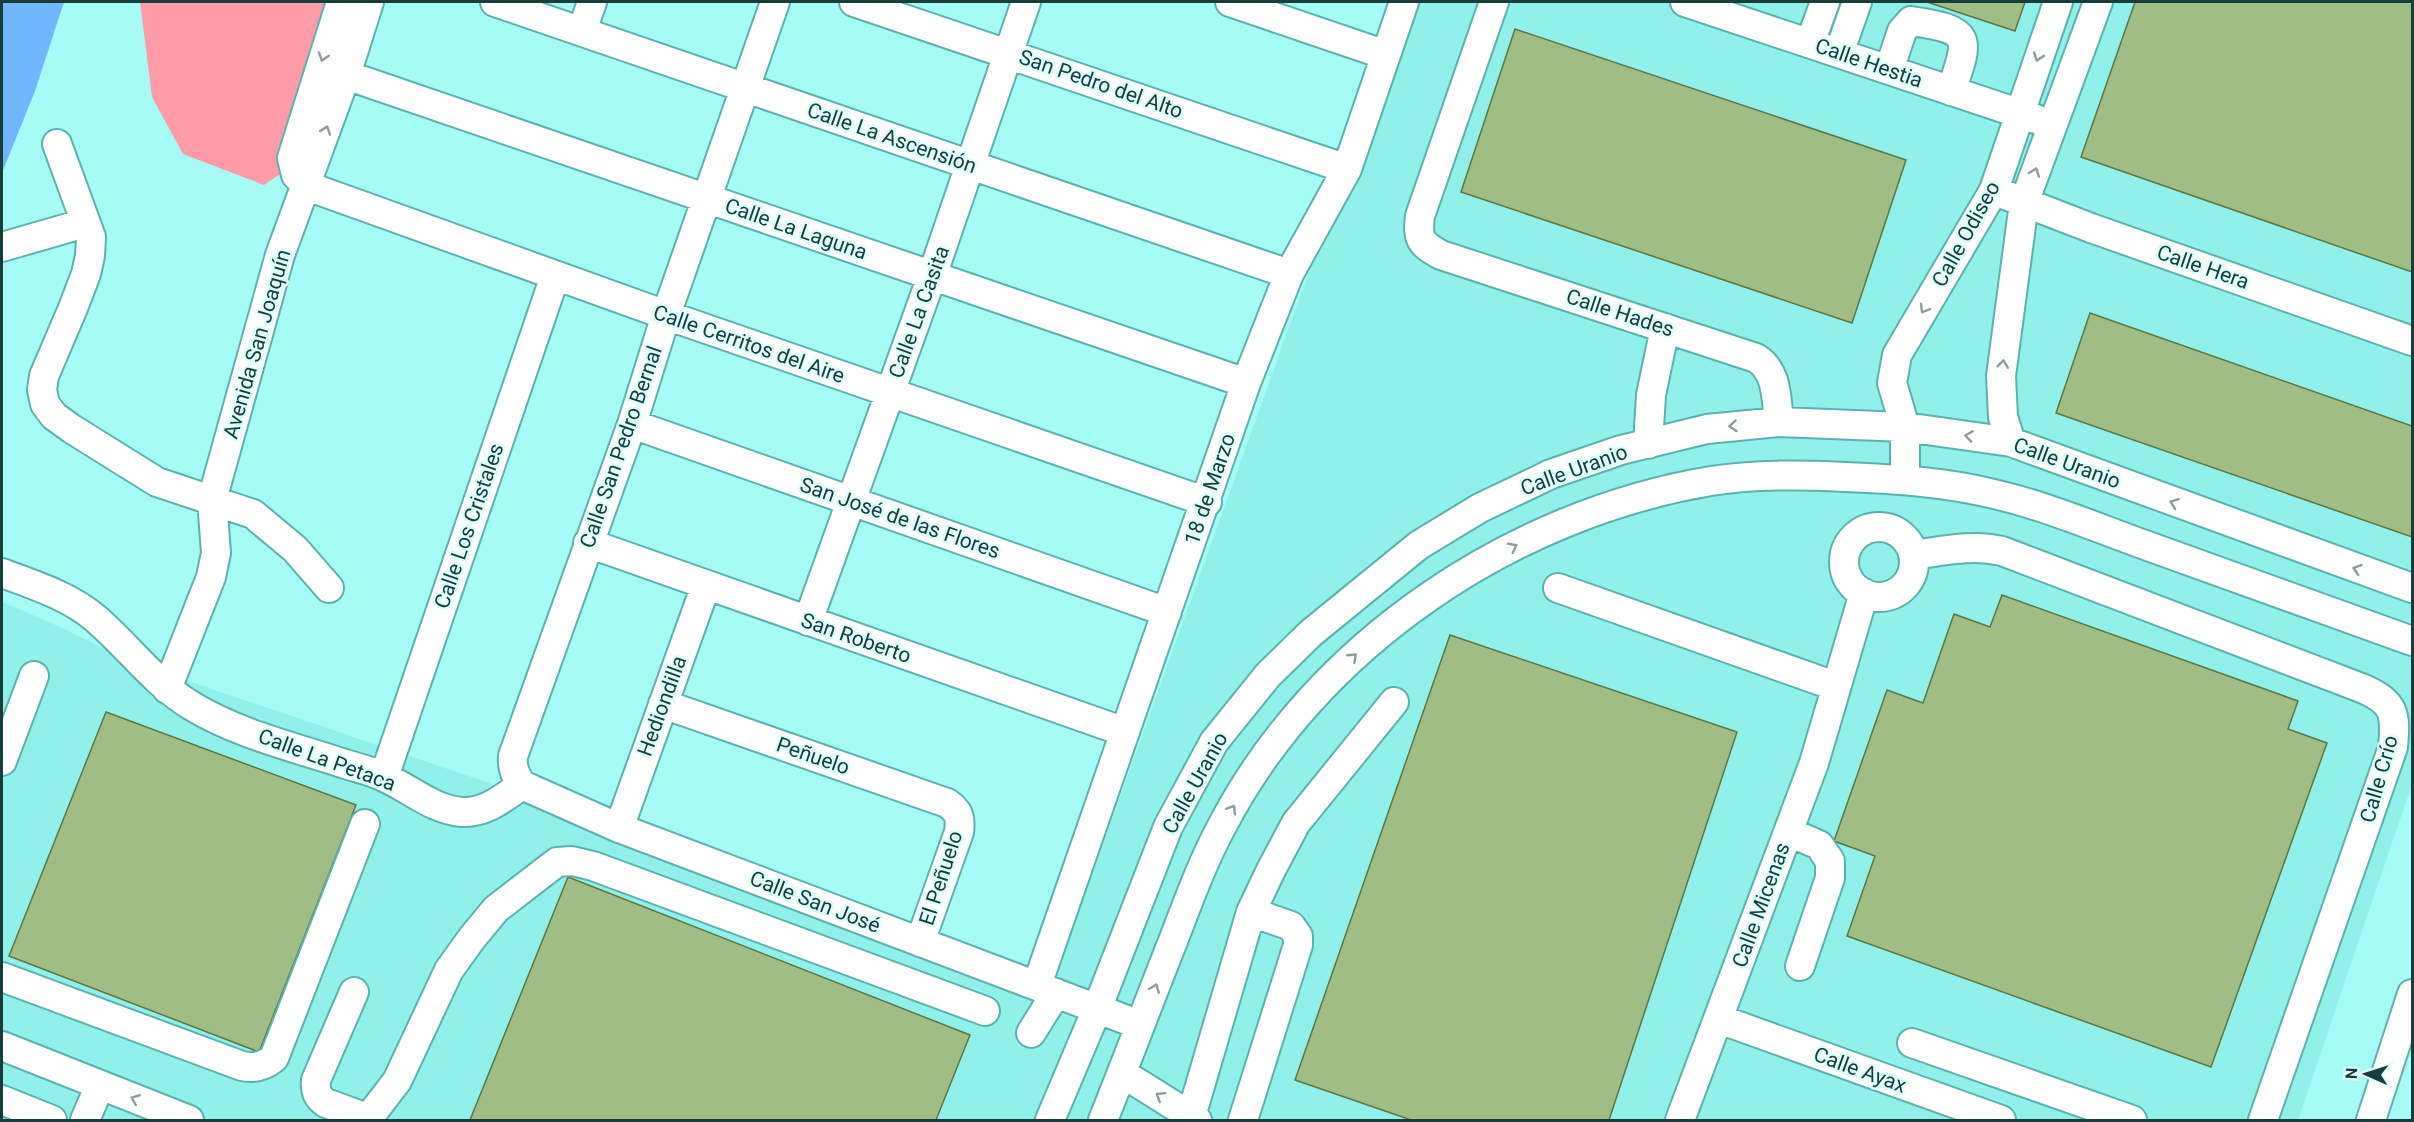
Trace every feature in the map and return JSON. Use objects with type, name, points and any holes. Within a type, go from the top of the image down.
[{"type":"street","name":"Avenida San Joaquín","points":[[301,181],[292,158],[294,147],[341,2]]},
{"type":"street","name":"Avenida San Joaquín","points":[[167,689],[211,577],[216,554],[212,500],[301,181],[346,75],[369,2]]},
{"type":"street","name":"Calle La Ascensión","points":[[495,2],[1289,274]]},
{"type":"street","points":[[582,31],[592,2]]},
{"type":"street","name":"Calle San Pedro Bernal","points":[[522,784],[515,774],[513,756],[632,424],[666,315],[775,2]]},
{"type":"street","name":"San Pedro del Alto","points":[[854,2],[1347,169]]},
{"type":"street","name":"Calle La Casita","points":[[808,621],[932,276],[1026,2]]},
{"type":"street","points":[[1230,2],[1386,55]]},
{"type":"street","name":"18 de Marzo","points":[[1031,1033],[1125,732],[1246,383],[1289,274],[1347,169],[1404,2]]},
{"type":"street","name":"Calle Hades","points":[[1494,2],[1420,216],[1418,231],[1420,239],[1426,247],[1441,255],[1756,358],[1766,364],[1771,372],[1775,385],[1779,422]]},
{"type":"street","name":"Calle Hestia","points":[[1685,2],[1761,13],[1810,44],[2053,124]]},
{"type":"street","points":[[1810,44],[1825,2]]},
{"type":"street","points":[[1839,53],[1857,2]]},
{"type":"street","name":"Calle Odiseo","points":[[1905,479],[1905,427],[1892,383],[1897,356],[1994,190],[2058,2]]},
{"type":"street","name":"Calle Odiseo","points":[[2011,442],[2003,417],[2001,376],[2024,203],[2098,2]]},
{"type":"street","points":[[1889,70],[1902,31],[1911,21],[1930,23],[1958,33],[1963,40],[1965,52],[1951,91]]},
{"type":"street","name":"Calle La Laguna","points":[[346,75],[1246,383]]},
{"type":"street","points":[[57,144],[91,237],[88,265],[73,308],[44,376],[42,390],[45,404],[54,416],[72,429],[148,476],[177,490],[253,514],[274,529],[329,588]]},
{"type":"street","name":"Calle Cerritos del Aire","points":[[301,181],[555,276],[1206,502]]},
{"type":"street","name":"Calle Hera","points":[[1994,190],[2024,203],[2412,341]]},
{"type":"street","points":[[2,247],[85,223]]},
{"type":"street","name":"Calle Los Cristales","points":[[384,777],[555,276]]},
{"type":"street","points":[[1648,444],[1652,395],[1665,328]]},
{"type":"street","name":"Calle Uranio","points":[[1050,1120],[1097,1009],[1168,828],[1214,742],[1268,675],[1311,633],[1419,545],[1480,508],[1551,474],[1648,444],[1707,429],[1779,422],[1905,427],[2011,442],[2412,588]]},
{"type":"street","name":"San José de las Flores","points":[[632,424],[1167,612]]},
{"type":"street","name":"Calle Uranio","points":[[1103,1120],[1197,880],[1222,824],[1257,768],[1305,705],[1356,654],[1432,595],[1496,556],[1561,523],[1626,501],[1712,481],[1784,475],[1905,479],[1994,494],[2055,512],[2412,642]]},
{"type":"street","points":[[1872,527],[1894,530],[1903,536],[1913,555],[1913,566],[1904,586],[1885,596],[1864,593],[1855,587],[1845,568],[1847,547],[1853,538],[1872,527]]},
{"type":"street","name":"San Roberto","points":[[588,543],[1125,732]]},
{"type":"street","name":"Calle Crío","points":[[1913,555],[1986,547],[2027,560],[2364,688],[2382,697],[2391,709],[2395,727],[2393,747],[2263,1120]]},
{"type":"street","name":"Calle La Petaca","points":[[2,573],[59,596],[82,609],[97,620],[167,689],[221,721],[384,777],[430,802],[459,812],[477,811],[496,803],[522,784]]},
{"type":"street","name":"Hediondilla","points":[[619,828],[706,585]]},
{"type":"street","points":[[1558,588],[1835,686]]},
{"type":"street","name":"Calle Micenas","points":[[1680,1120],[1814,763],[1864,593]]},
{"type":"street","points":[[2,761],[34,676]]},
{"type":"street","points":[[1122,1073],[1193,1119],[1251,912],[1296,823],[1330,778],[1394,702]]},
{"type":"street","name":"Peñuelo","points":[[663,704],[947,802],[959,814]]},
{"type":"street","name":"Calle San José","points":[[522,784],[619,828],[1140,1024]]},
{"type":"street","name":"El Peñuelo","points":[[920,942],[959,832],[959,814]]},
{"type":"street","points":[[2,977],[242,1066],[259,1067],[274,1058],[365,824]]},
{"type":"street","points":[[1789,832],[1819,845],[1826,852],[1830,861],[1830,878],[1800,966]]},
{"type":"street","points":[[354,992],[315,1087],[317,1094],[326,1103],[374,1120],[397,1081],[450,970],[472,938],[496,909],[557,862],[564,861],[593,866],[985,1011]]},
{"type":"street","points":[[1243,1120],[1299,945],[1296,930],[1291,926],[1251,912]]},
{"type":"street","points":[[2371,1120],[2412,994]]},
{"type":"street","name":"Calle Ayax","points":[[1719,1019],[2001,1120]]},
{"type":"street","points":[[1912,1043],[2132,1120]]},
{"type":"street","points":[[2,1046],[189,1120]]},
{"type":"street","points":[[85,1120],[100,1085]]},
{"type":"street","points":[[2,1100],[52,1120]]},
{"type":"shaded area","points":[[140,2],[341,2],[292,166],[264,185],[183,154],[152,97]]},
{"type":"shaded area","points":[[1406,2],[2412,2],[2412,784],[2298,1120],[2,1120],[2,602],[135,663],[1056,975]]},
{"type":"water","points":[[2,2],[64,2],[35,91],[2,173]]},
{"type":"building","points":[[1927,2],[2025,2],[2015,31]]},
{"type":"building","points":[[2135,2],[2412,2],[2412,272],[2081,157]]},
{"type":"building","points":[[1515,29],[1906,160],[1852,323],[1461,192]]},
{"type":"building","points":[[2090,313],[2412,426],[2412,537],[2056,413]]},
{"type":"building","points":[[2002,595],[2298,701],[2288,729],[2327,743],[2211,1067],[1847,936],[1875,856],[1834,841],[1887,690],[1923,703],[1954,614],[1990,627]]},
{"type":"building","points":[[1450,635],[1737,732],[1609,1120],[1411,1120],[1295,1080]]},
{"type":"building","points":[[106,712],[356,805],[259,1052],[9,956]]},
{"type":"building","points":[[568,877],[970,1035],[936,1120],[470,1120]]}]
